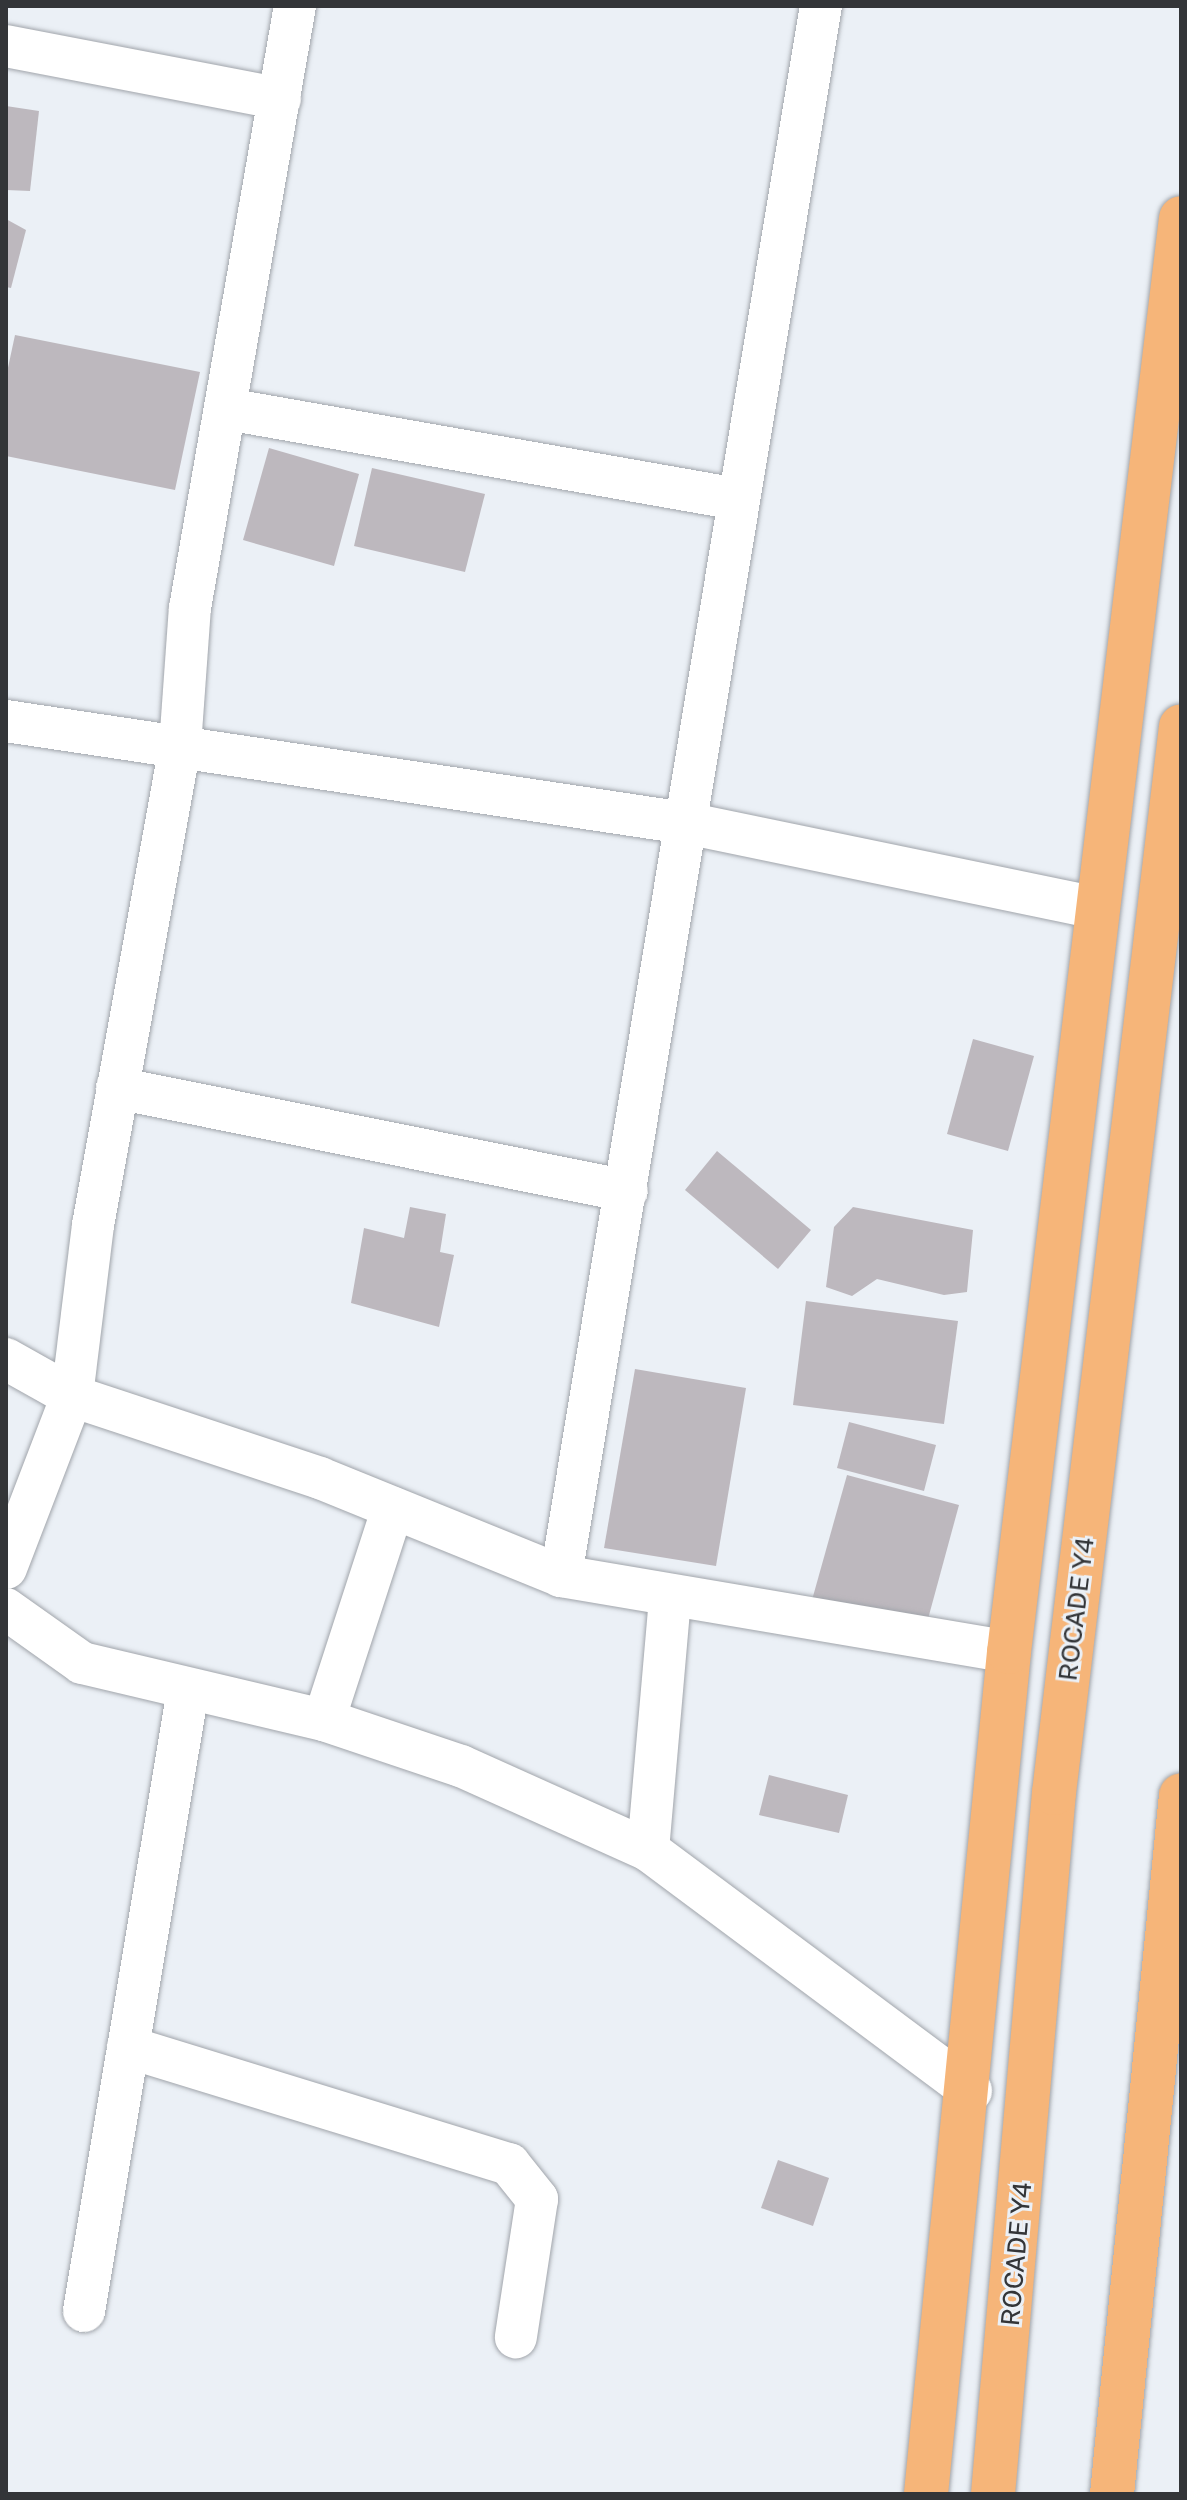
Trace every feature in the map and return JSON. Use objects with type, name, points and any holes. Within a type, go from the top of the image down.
[{"type":"highway","points":[[926,2494],[971,2091],[1009,1652],[1093,907],[1181,218]]},
{"type":"highway","name":"ROCADE Y4","points":[[993,2494],[1054,1793],[1181,727]]},
{"type":"highway","points":[[1112,2494],[1181,1795]]},
{"type":"street","points":[[6,1568],[72,1396],[117,1088],[180,746],[190,608],[295,6]]},
{"type":"street","points":[[561,1576],[691,824],[737,499],[821,6]]},
{"type":"street","points":[[6,46],[280,99]]},
{"type":"street","points":[[227,409],[737,499]]},
{"type":"street","points":[[6,721],[691,824],[1093,907]]},
{"type":"street","points":[[117,1088],[627,1191]]},
{"type":"street","points":[[6,1359],[72,1396],[393,1508],[561,1576],[670,1597],[1009,1652]]},
{"type":"street","points":[[324,1720],[393,1508]]},
{"type":"street","points":[[648,1850],[670,1597]]},
{"type":"street","points":[[6,1609],[82,1663],[324,1720],[461,1766],[648,1850],[971,2091]]},
{"type":"street","points":[[84,2311],[188,1690]]},
{"type":"street","points":[[128,2047],[509,2164],[537,2199],[516,2337]]},
{"type":"building","points":[[6,106],[39,111],[30,191],[6,190]]},
{"type":"building","points":[[6,219],[26,230],[11,288],[6,287]]},
{"type":"building","points":[[15,335],[200,372],[175,490],[6,456],[6,377]]},
{"type":"building","points":[[269,448],[359,474],[334,566],[243,540]]},
{"type":"building","points":[[372,468],[485,494],[465,572],[354,546]]},
{"type":"building","points":[[973,1039],[1034,1056],[1008,1151],[947,1134]]},
{"type":"building","points":[[717,1151],[811,1230],[778,1269],[685,1190]]},
{"type":"building","points":[[410,1207],[446,1214],[440,1252],[454,1255],[439,1327],[351,1303],[364,1228],[404,1238]]},
{"type":"building","points":[[853,1207],[973,1230],[967,1292],[944,1295],[877,1279],[852,1296],[826,1287],[834,1227]]},
{"type":"building","points":[[806,1301],[958,1321],[944,1424],[793,1405]]},
{"type":"building","points":[[635,1369],[746,1388],[716,1566],[604,1548]]},
{"type":"building","points":[[849,1422],[936,1445],[924,1491],[837,1468]]},
{"type":"building","points":[[847,1475],[959,1505],[925,1630],[812,1600]]},
{"type":"building","points":[[769,1775],[848,1795],[839,1833],[759,1815]]},
{"type":"building","points":[[778,2160],[829,2178],[813,2226],[761,2208]]}]
